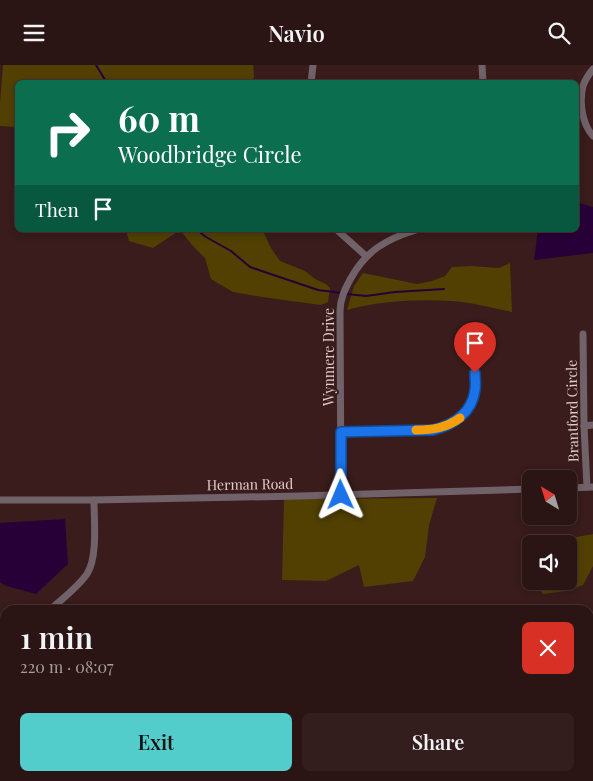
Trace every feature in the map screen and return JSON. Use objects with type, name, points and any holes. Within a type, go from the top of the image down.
[{"type":"street","points":[[311,80],[313,65]]},
{"type":"street","points":[[482,65],[483,80]]},
{"type":"street","points":[[593,69],[583,86],[582,99],[582,111],[585,122],[593,136]]},
{"type":"street","points":[[339,232],[366,256]]},
{"type":"street","name":"Wynmere Drive","points":[[341,495],[340,311],[343,294],[366,256],[390,239],[409,232]]},
{"type":"street","name":"Brantford Circle","points":[[583,334],[584,426],[590,487]]},
{"type":"street","points":[[341,432],[433,430],[452,423],[465,413],[473,398],[475,389],[474,357]]},
{"type":"street","points":[[584,426],[593,425]]},
{"type":"street","name":"Herman Road","points":[[0,500],[341,495],[522,489]]},
{"type":"street","points":[[57,605],[87,573],[91,564],[94,552],[94,500]]},
{"type":"shaded area","points":[[3,65],[253,65],[253,80],[15,80],[15,127],[0,126]]},
{"type":"shaded area","points":[[579,203],[593,207],[593,253],[534,260],[538,232],[579,232]]},
{"type":"shaded area","points":[[127,232],[177,232],[153,248],[129,241]]},
{"type":"shaded area","points":[[182,232],[263,232],[280,261],[305,271],[330,288],[328,302],[321,305],[233,292],[211,279],[205,258]]},
{"type":"shaded area","points":[[510,263],[512,312],[466,303],[438,300],[385,303],[347,310],[354,286],[363,273],[417,284],[445,276],[452,267],[499,268]]},
{"type":"shaded area","points":[[437,498],[429,525],[425,557],[413,581],[364,587],[359,565],[326,581],[282,580],[284,499]]},
{"type":"shaded area","points":[[65,519],[68,564],[36,594],[6,586],[0,582],[0,523]]},
{"type":"shaded area","points":[[593,534],[593,566],[583,585],[577,587],[577,537]]},
{"type":"shaded area","points":[[539,590],[569,590],[566,591],[543,594]]},
{"type":"waterway","points":[[96,65],[105,80]]},
{"type":"waterway","points":[[200,232],[231,251],[250,267],[318,290],[342,293]]},
{"type":"waterway","points":[[347,294],[366,296],[444,289]]},
{"type":"slow traffic","points":[[416,430],[441,428],[460,418]]},
{"type":"route","points":[[341,495],[341,432],[433,430],[447,426],[465,413],[470,405],[475,389],[475,373]]}]
